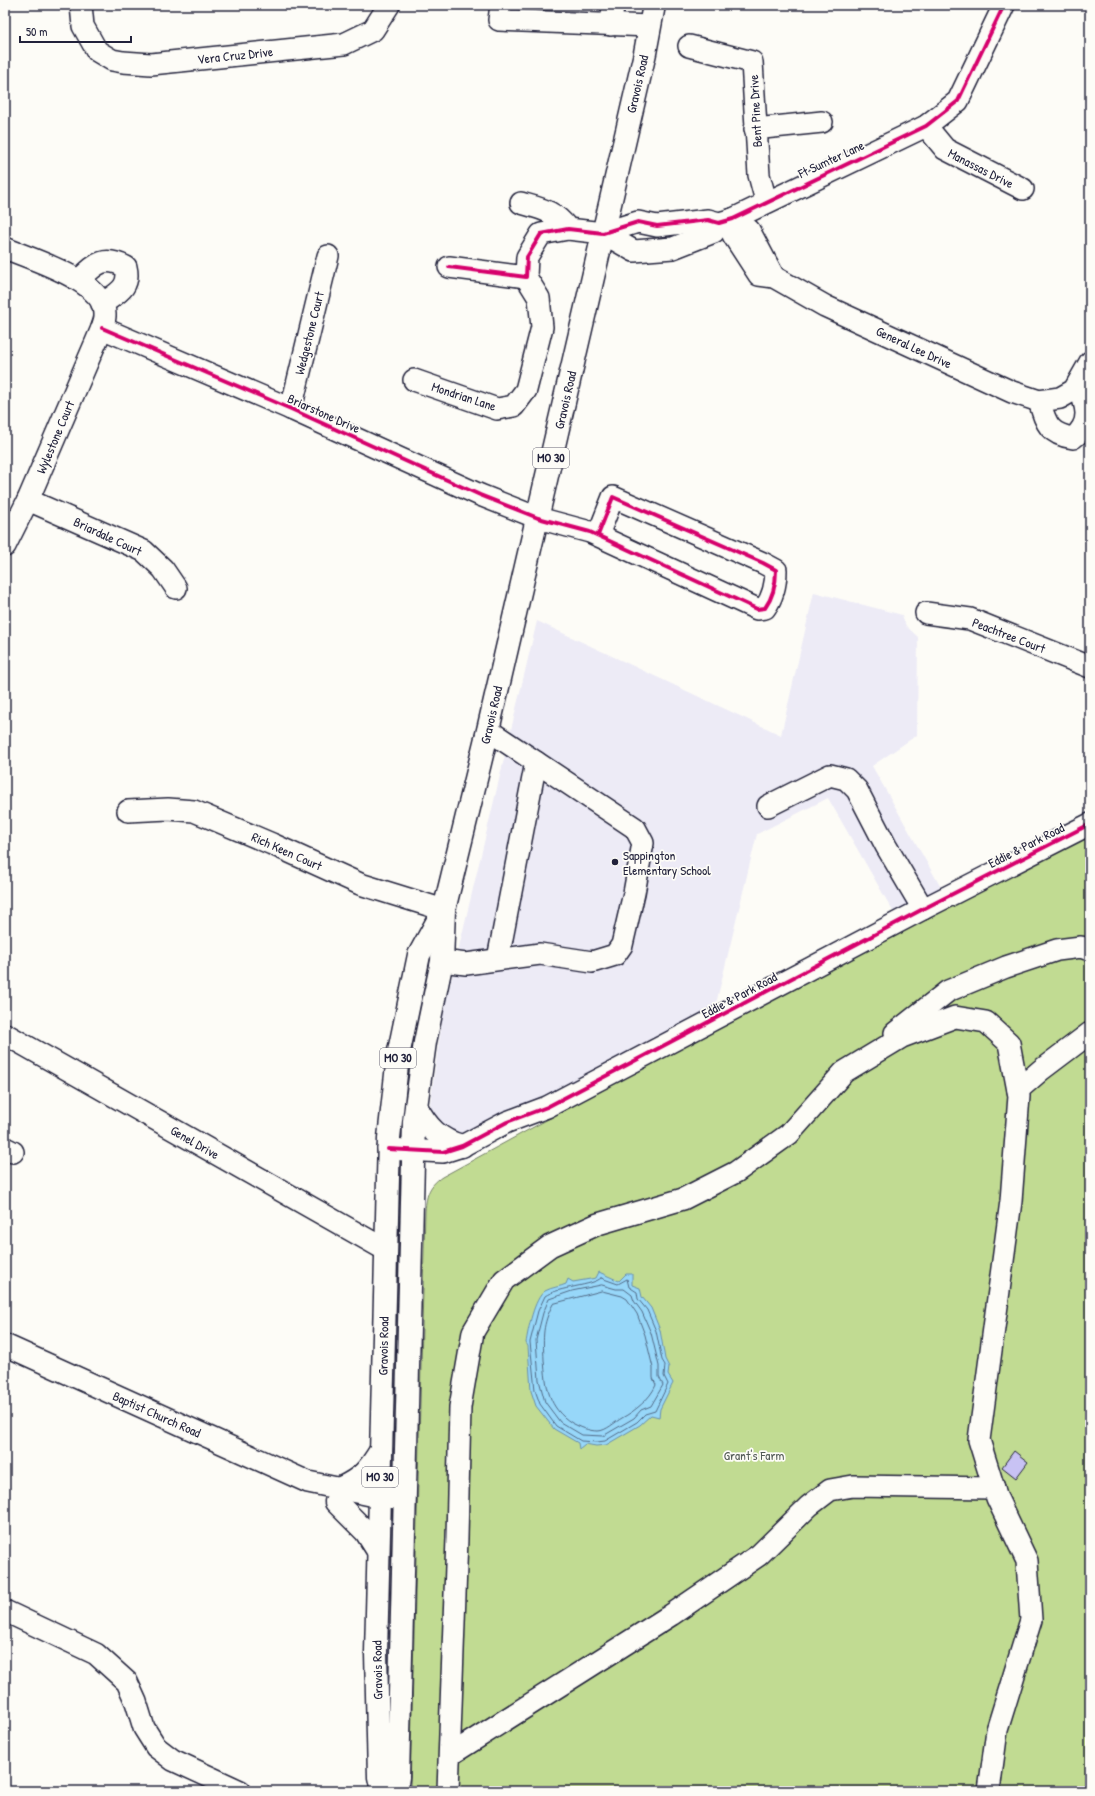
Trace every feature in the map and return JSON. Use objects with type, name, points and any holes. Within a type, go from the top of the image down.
[{"type":"main road","name":"Gravois Road","points":[[396,1791],[398,1777],[413,1158],[416,1106],[425,1042],[442,961],[444,910],[538,518],[652,15]]},
{"type":"main road","name":"Gravois Road","points":[[382,1791],[379,1777],[376,1653],[388,1156],[398,1056],[419,955],[444,910]]},
{"type":"main road","points":[[416,1106],[423,1120],[440,1138],[462,1146]]},
{"type":"main road","points":[[378,1551],[366,1532],[338,1495],[366,1472],[381,1450]]},
{"type":"street","name":"Vera Cruz Drive","points":[[81,5],[83,26],[97,51],[112,60],[151,64],[344,44],[373,30],[389,5]]},
{"type":"street","points":[[502,5],[499,20],[612,15],[652,15]]},
{"type":"street","name":"Ft Sumter Lane","points":[[603,234],[634,251],[673,248],[714,232],[726,221],[766,201],[926,126],[958,101],[1004,5]]},
{"type":"street","name":"Bent Pine Drive","points":[[689,46],[752,62],[759,175],[766,201]]},
{"type":"street","points":[[755,129],[822,122]]},
{"type":"street","name":"Manassas Drive","points":[[926,126],[945,149],[1023,189]]},
{"type":"street","points":[[521,203],[544,209],[559,218],[568,229]]},
{"type":"street","points":[[449,268],[526,277],[527,257],[541,234],[568,229],[603,234],[638,222],[657,226],[708,220],[726,221]]},
{"type":"street","name":"General Lee Drive","points":[[726,221],[733,235],[759,275],[774,277],[825,306],[1012,392],[1039,402]]},
{"type":"street","points":[[9,250],[79,280],[94,291],[102,304],[105,315],[102,328]]},
{"type":"street","name":"Wedgestone Court","points":[[291,409],[328,256]]},
{"type":"street","points":[[79,280],[92,267],[104,260],[116,262],[126,267],[128,276],[123,288],[102,304]]},
{"type":"street","name":"Mondrian Lane","points":[[414,380],[497,409],[514,406],[526,390],[542,327],[539,298],[526,277]]},
{"type":"street","name":"Briarstone Drive","points":[[102,328],[291,409],[480,495],[538,518],[598,535],[757,609],[765,608],[770,601],[776,580],[776,570],[613,497],[598,535]]},
{"type":"street","name":"Wylestone Court","points":[[5,546],[28,500],[102,328]]},
{"type":"street","points":[[1078,384],[1086,410],[1086,421],[1081,432],[1073,438],[1062,436],[1052,431],[1046,421],[1039,402],[1060,398],[1074,390],[1090,362]]},
{"type":"street","name":"Briardale Court","points":[[28,500],[144,551],[163,569],[176,588]]},
{"type":"street","name":"Peachtree Court","points":[[926,613],[970,619],[1090,667]]},
{"type":"street","points":[[442,961],[466,964],[540,954],[592,962],[615,955],[622,945],[634,893],[643,843],[634,828],[488,730]]},
{"type":"street","points":[[498,959],[536,762]]},
{"type":"street","points":[[768,806],[830,775],[846,779],[857,790],[886,846],[923,909]]},
{"type":"street","name":"Rich Keen Court","points":[[128,811],[168,809],[194,811],[360,884],[444,910]]},
{"type":"street","name":"Eddie & Park Road","points":[[388,1156],[413,1158],[443,1152],[462,1146],[507,1122],[547,1107],[923,909],[1090,824]]},
{"type":"street","points":[[448,1791],[460,1407],[473,1332],[504,1280],[550,1246],[598,1224],[683,1199],[736,1172],[789,1134],[844,1072],[948,991],[1006,967],[1057,950],[1081,947],[1090,950]]},
{"type":"street","points":[[844,1072],[902,1037],[954,1017],[986,1022],[1008,1043],[1018,1090],[1011,1201],[979,1440],[997,1498],[1027,1561],[1030,1620],[997,1730],[989,1791]]},
{"type":"street","points":[[1018,1090],[1090,1032]]},
{"type":"street","name":"Genel Drive","points":[[5,1034],[386,1250]]},
{"type":"street","name":"Eddie & Park Road","points":[[413,1158],[432,1166],[452,1164],[515,1132],[547,1107]]},
{"type":"street","name":"Baptist Church Road","points":[[5,1346],[338,1495],[380,1503],[404,1504]]},
{"type":"street","points":[[450,1755],[671,1615],[759,1555],[809,1506],[830,1490],[853,1486],[994,1488]]},
{"type":"street","points":[[5,1611],[96,1654],[127,1682],[136,1702],[144,1728],[156,1747],[172,1760],[240,1791]]},
{"type":"shaded area","name":"Sappington Elementary School","points":[[814,592],[902,615],[906,626],[918,637],[917,735],[872,766],[943,891],[894,913],[828,798],[757,834],[715,1008],[462,1138],[445,1132],[435,1119],[430,1104],[443,1014],[537,621],[781,735]]},
{"type":"green space","name":"Grant's Farm","points":[[1082,838],[1090,838],[1090,1791],[410,1791],[425,1213],[427,1197],[431,1188],[437,1180],[442,1177],[739,1015]]},
{"type":"water","points":[[599,1272],[619,1281],[626,1274],[632,1274],[632,1285],[640,1288],[642,1297],[651,1308],[660,1330],[665,1359],[669,1367],[668,1375],[673,1383],[660,1409],[659,1417],[651,1415],[640,1425],[606,1445],[596,1446],[585,1444],[579,1449],[578,1443],[554,1429],[536,1406],[531,1391],[528,1346],[526,1343],[532,1315],[538,1300],[545,1291],[566,1284],[568,1279],[573,1282],[596,1278]]},
{"type":"building","points":[[1014,1451],[1028,1462],[1016,1478],[1002,1467]]},
{"type":"cycle path","points":[[449,267],[526,277],[527,257],[541,234],[568,229],[603,233],[638,222],[657,226],[708,220],[719,223],[733,219],[926,126],[958,101],[1004,5]]},
{"type":"cycle path","points":[[102,328],[291,409],[480,495],[538,518],[590,532],[757,609],[765,608],[772,595],[775,585],[776,570],[613,497],[598,535]]},
{"type":"cycle path","points":[[388,1149],[443,1152],[462,1146],[507,1122],[547,1107],[923,909],[1090,824]]},
{"type":"place","name":"Sappington Elementary School","points":[[615,862]]}]
